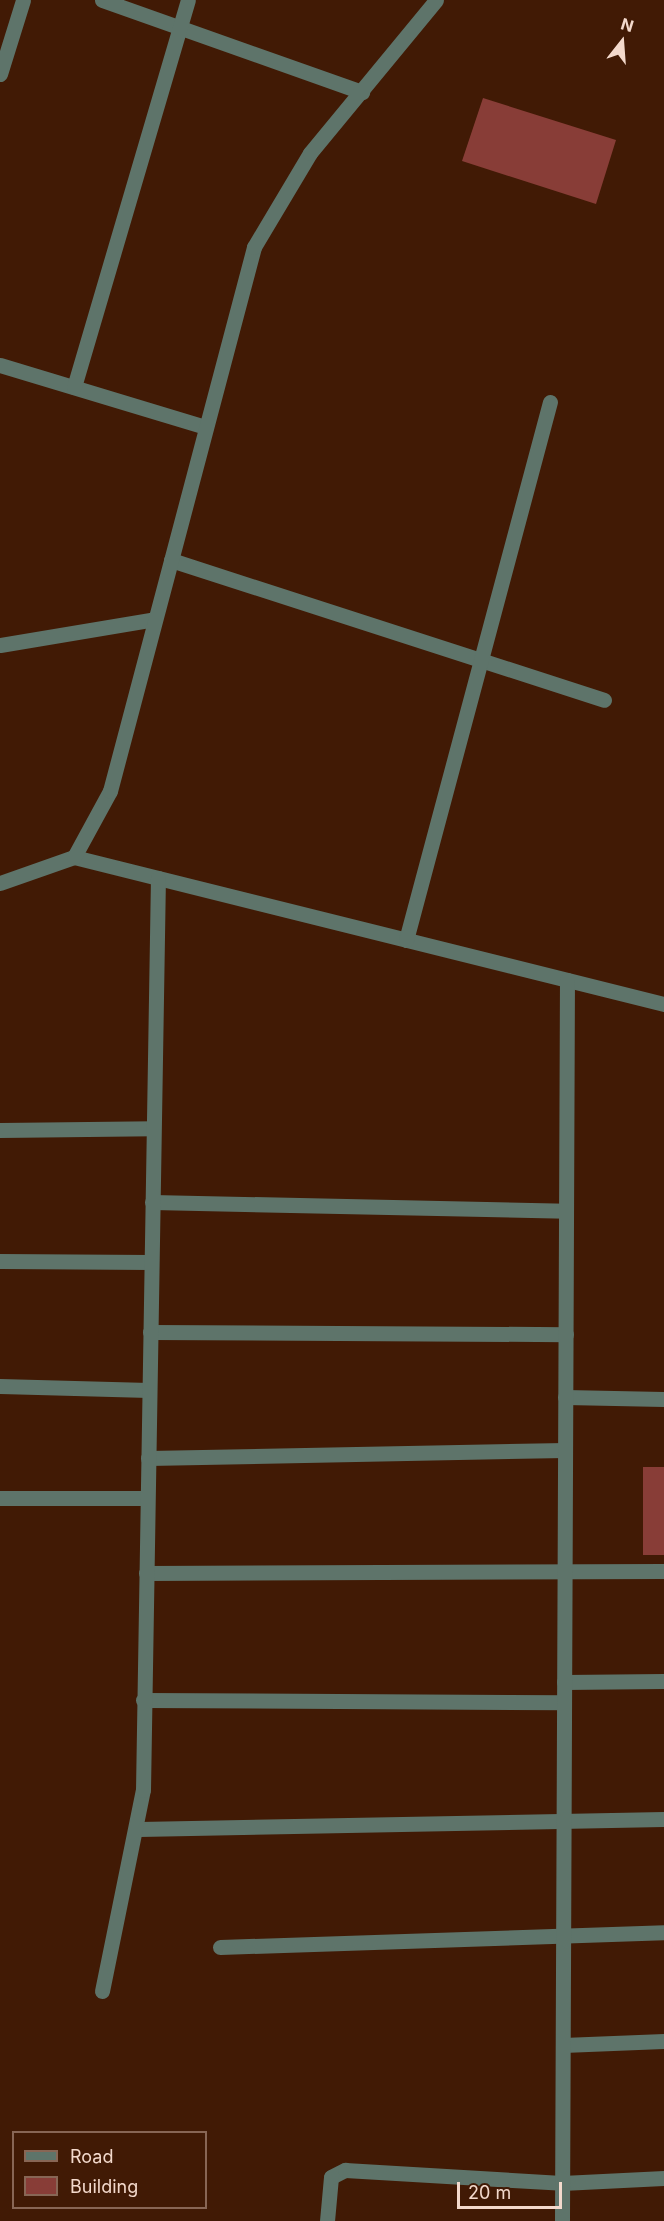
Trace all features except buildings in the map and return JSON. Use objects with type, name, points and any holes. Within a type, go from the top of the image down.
[{"type":"street","points":[[0,74],[23,0]]},
{"type":"street","points":[[102,0],[362,92]]},
{"type":"street","points":[[74,387],[188,0]]},
{"type":"street","points":[[74,857],[110,791],[254,247],[310,153],[436,0]]},
{"type":"street","points":[[0,365],[206,427]]},
{"type":"street","points":[[406,940],[483,662],[550,402]]},
{"type":"street","points":[[171,560],[604,700]]},
{"type":"street","points":[[0,645],[155,619]]},
{"type":"street","points":[[0,883],[74,857],[664,1004]]},
{"type":"street","points":[[102,1991],[139,1829],[146,1573],[158,878]]},
{"type":"street","points":[[561,2221],[567,980]]},
{"type":"street","points":[[0,1130],[153,1128]]},
{"type":"street","points":[[152,1202],[566,1211]]},
{"type":"street","points":[[0,1261],[151,1262]]},
{"type":"street","points":[[150,1332],[566,1334]]},
{"type":"street","points":[[0,1386],[148,1390]]},
{"type":"street","points":[[565,1397],[664,1399]]},
{"type":"street","points":[[148,1458],[565,1450]]},
{"type":"street","points":[[0,1498],[147,1498]]},
{"type":"street","points":[[146,1573],[664,1571]]},
{"type":"street","points":[[564,1682],[664,1681]]},
{"type":"street","points":[[143,1700],[564,1702]]},
{"type":"street","points":[[139,1829],[563,1819],[664,1819]]},
{"type":"street","points":[[220,1947],[664,1932]]},
{"type":"street","points":[[563,2045],[664,2041]]},
{"type":"street","points":[[327,2221],[331,2178],[345,2170],[562,2183],[664,2178]]}]
